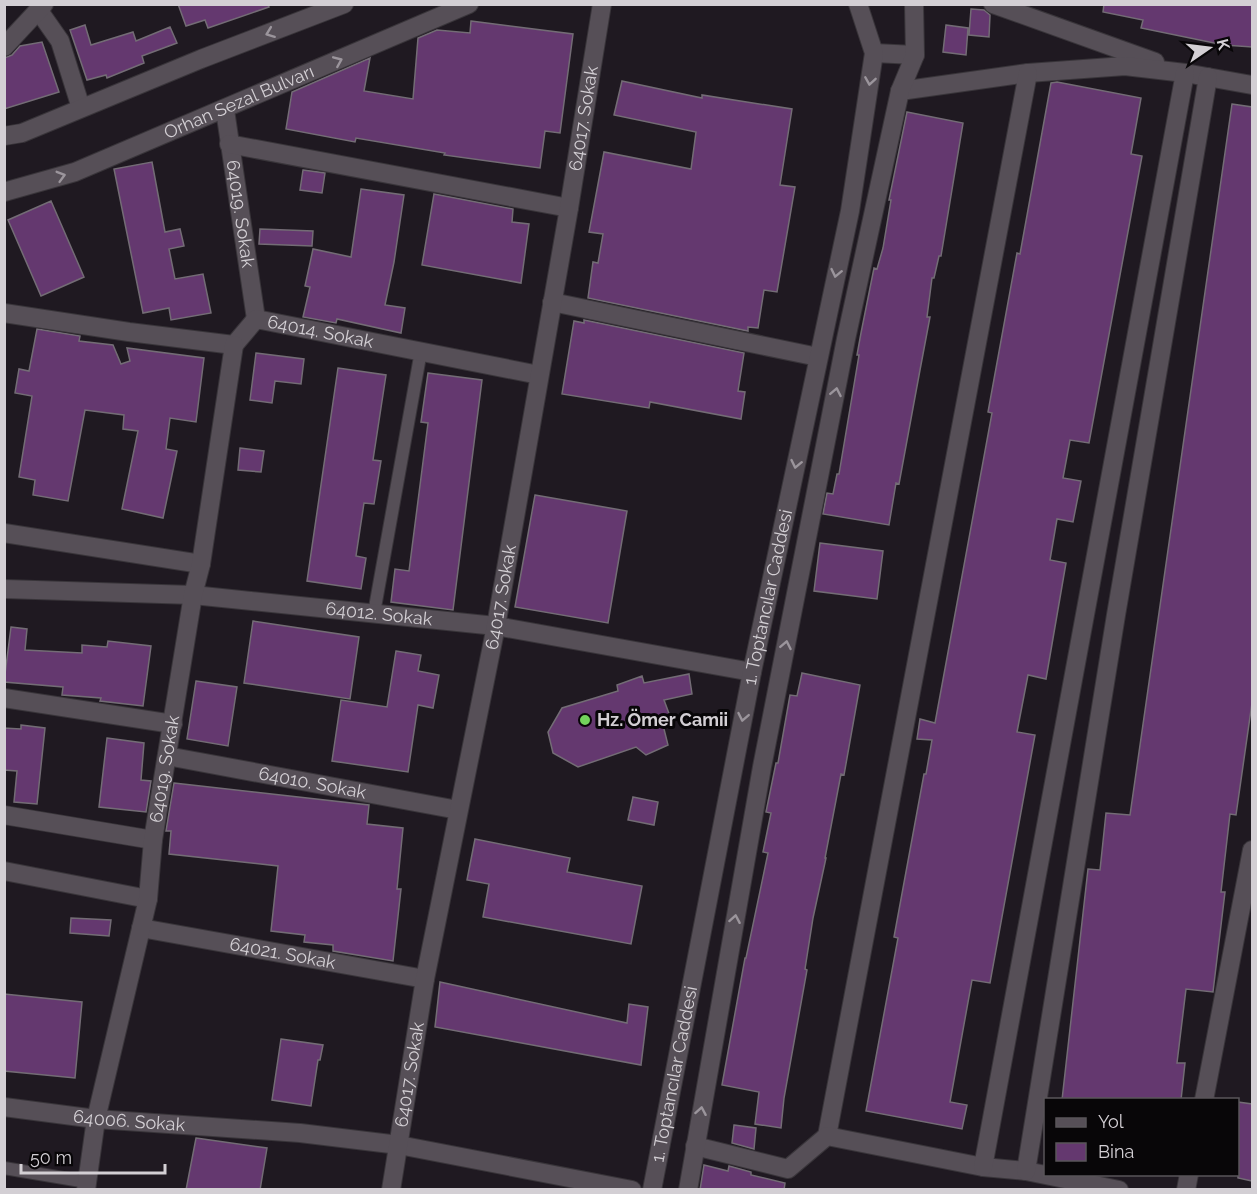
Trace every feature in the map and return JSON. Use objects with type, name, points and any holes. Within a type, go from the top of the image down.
[{"type":"street","points":[[4,136],[22,133],[201,59],[344,4]]},
{"type":"street","name":"Orhan Sezal Bulvarı","points":[[4,192],[75,172],[225,110],[469,4]]},
{"type":"street","name":"64017. Sokak","points":[[391,1190],[425,979],[496,626],[602,4]]},
{"type":"street","name":"1. Toptancılar Caddesi","points":[[652,1190],[752,672],[850,211],[874,53],[858,4]]},
{"type":"street","name":"1. Toptancılar Caddesi","points":[[688,1190],[764,756],[846,339],[900,91],[915,55],[914,4]]},
{"type":"street","points":[[993,4],[1185,73]]},
{"type":"street","points":[[4,47],[41,8],[60,41],[81,108]]},
{"type":"street","points":[[874,53],[915,55]]},
{"type":"street","points":[[900,91],[1028,73],[1125,66],[1185,73],[1252,85]]},
{"type":"street","points":[[695,1146],[788,1169],[827,1136],[1028,73]]},
{"type":"street","points":[[983,1167],[1185,73]]},
{"type":"street","points":[[1026,1171],[1116,615],[1208,77]]},
{"type":"street","name":"64019. Sokak","points":[[225,110],[256,319]]},
{"type":"street","points":[[229,144],[569,208]]},
{"type":"street","points":[[552,302],[819,357]]},
{"type":"street","points":[[4,313],[234,345]]},
{"type":"street","name":"64014. Sokak","points":[[234,345],[256,319],[538,375]]},
{"type":"street","name":"64019. Sokak","points":[[87,1186],[96,1119],[148,899],[153,840],[193,595],[201,564],[234,345]]},
{"type":"street","points":[[4,533],[201,564]]},
{"type":"street","name":"64012. Sokak","points":[[4,589],[193,595],[496,626],[752,672]]},
{"type":"street","points":[[4,698],[173,724]]},
{"type":"street","name":"64010. Sokak","points":[[167,756],[458,810]]},
{"type":"street","points":[[4,815],[153,840]]},
{"type":"street","points":[[1204,1098],[1252,850]]},
{"type":"street","points":[[4,871],[148,899]]},
{"type":"street","name":"64021. Sokak","points":[[141,928],[425,979]]},
{"type":"street","name":"64006. Sokak","points":[[4,1107],[96,1119],[300,1133],[399,1145],[633,1190]]},
{"type":"street","points":[[827,1136],[983,1167],[1044,1175]]},
{"type":"street","points":[[1050,1176],[1119,1190]]},
{"type":"lane","points":[[374,613],[421,351]]},
{"type":"lane","points":[[4,1168],[87,1186]]},
{"type":"building","points":[[178,4],[268,4],[269,7],[208,28],[205,20],[186,26]]},
{"type":"building","points":[[1104,4],[1252,4],[1252,47],[1224,45],[1141,28],[1143,20],[1103,12]]},
{"type":"building","points":[[971,9],[984,10],[990,15],[989,37],[969,35]]},
{"type":"building","points":[[471,21],[573,34],[560,133],[545,131],[540,168],[444,155],[445,153],[356,138],[355,142],[286,129],[292,92],[370,58],[364,91],[413,99],[418,38],[437,30],[470,33]]},
{"type":"building","points":[[85,25],[91,45],[133,32],[136,41],[170,27],[177,43],[142,56],[144,63],[107,78],[106,75],[87,80],[70,30]]},
{"type":"building","points":[[946,25],[968,28],[966,55],[943,52]]},
{"type":"building","points":[[42,42],[59,92],[4,109],[4,58],[12,55],[20,46]]},
{"type":"building","points":[[622,81],[702,98],[702,95],[792,109],[780,185],[795,187],[777,292],[764,290],[758,328],[748,327],[748,331],[588,298],[593,262],[598,263],[603,234],[589,232],[604,152],[691,169],[696,132],[614,115]]},
{"type":"building","points":[[1057,82],[1141,98],[1131,154],[1142,156],[1089,443],[1070,440],[1063,478],[1081,481],[1073,522],[1057,519],[1050,560],[1066,563],[1046,679],[1028,675],[1017,732],[1035,735],[990,983],[972,980],[950,1102],[967,1105],[962,1129],[866,1111],[898,938],[894,937],[932,740],[917,739],[920,719],[935,723],[992,413],[988,412],[1017,253],[1020,254],[1051,83]]},
{"type":"building","points":[[1232,104],[1252,107],[1252,703],[1236,815],[1230,814],[1221,892],[1225,892],[1213,992],[1186,989],[1177,1063],[1185,1063],[1181,1098],[1062,1098],[1088,869],[1100,870],[1106,813],[1130,815]]},
{"type":"building","points":[[907,112],[963,123],[941,256],[939,256],[934,278],[932,278],[927,317],[930,317],[899,484],[896,483],[889,525],[823,514],[827,493],[833,494],[837,474],[839,474],[861,333],[874,268],[877,269],[883,248],[891,200],[889,200]]},
{"type":"building","points":[[152,162],[165,232],[180,229],[184,246],[169,249],[175,279],[203,274],[211,313],[171,320],[169,308],[143,313],[114,169]]},
{"type":"building","points":[[303,170],[325,173],[322,193],[300,190]]},
{"type":"building","points":[[361,189],[404,195],[385,305],[405,308],[401,333],[337,319],[336,323],[303,317],[310,287],[305,286],[313,249],[351,257]]},
{"type":"building","points":[[434,194],[513,209],[512,222],[529,224],[521,283],[422,265]]},
{"type":"building","points":[[51,201],[84,277],[41,296],[8,220]]},
{"type":"building","points":[[260,229],[313,231],[312,246],[259,244]]},
{"type":"building","points":[[584,320],[744,353],[738,391],[745,392],[741,419],[650,402],[649,408],[562,394],[574,321],[584,323]]},
{"type":"building","points":[[37,329],[80,336],[79,341],[113,345],[121,364],[130,361],[127,348],[204,358],[196,422],[170,418],[166,449],[177,451],[163,518],[122,509],[138,431],[123,429],[124,415],[85,410],[68,501],[33,495],[35,480],[19,477],[32,396],[15,393],[19,369],[29,371]]},
{"type":"building","points":[[256,353],[304,359],[301,384],[275,381],[272,403],[250,400]]},
{"type":"building","points":[[338,368],[386,375],[373,460],[381,461],[374,504],[364,503],[356,556],[366,558],[361,589],[307,581]]},
{"type":"building","points":[[428,373],[482,380],[453,610],[391,602],[395,569],[409,571],[428,423],[421,422]]},
{"type":"building","points":[[240,448],[264,451],[261,472],[238,470]]},
{"type":"building","points":[[535,495],[627,511],[608,623],[515,607]]},
{"type":"building","points":[[820,543],[883,551],[877,599],[814,591]]},
{"type":"building","points":[[253,621],[359,637],[350,699],[244,683]]},
{"type":"building","points":[[11,627],[27,629],[25,650],[82,653],[82,645],[107,647],[108,641],[151,646],[143,706],[100,701],[101,698],[62,695],[63,687],[4,682]]},
{"type":"building","points":[[396,651],[421,655],[418,671],[439,675],[433,708],[418,705],[408,772],[332,761],[341,700],[387,707]]},
{"type":"building","points":[[802,673],[860,685],[844,775],[841,774],[813,918],[805,969],[807,970],[784,1098],[781,1128],[755,1124],[759,1092],[722,1085],[745,958],[768,853],[763,852],[771,813],[766,812],[776,763],[778,763],[790,695],[797,696]]},
{"type":"building","points":[[689,674],[692,694],[664,700],[671,719],[662,721],[668,745],[646,755],[636,747],[578,767],[553,753],[548,732],[562,708],[618,691],[617,685],[642,676],[644,683]]},
{"type":"building","points":[[196,681],[237,687],[228,746],[187,739]]},
{"type":"building","points":[[21,725],[45,728],[37,804],[14,802],[17,771],[4,770],[4,728],[21,729]]},
{"type":"building","points":[[107,738],[144,743],[141,780],[151,781],[146,812],[99,807]]},
{"type":"building","points":[[174,783],[369,805],[367,824],[403,828],[397,889],[401,889],[393,961],[333,951],[333,945],[304,942],[305,935],[271,931],[278,866],[169,854],[171,831],[166,831]]},
{"type":"building","points":[[633,797],[658,802],[654,825],[628,820]]},
{"type":"building","points":[[475,839],[570,858],[567,872],[642,886],[631,944],[483,917],[489,884],[467,880]]},
{"type":"building","points":[[71,918],[111,920],[109,936],[70,933]]},
{"type":"building","points":[[440,982],[627,1023],[629,1004],[648,1007],[641,1065],[435,1027]]},
{"type":"building","points":[[4,994],[82,1002],[75,1078],[4,1071]]},
{"type":"building","points":[[281,1039],[323,1045],[320,1060],[318,1060],[311,1106],[272,1100]]},
{"type":"building","points":[[1239,1102],[1252,1104],[1252,1181],[1238,1178]]},
{"type":"building","points":[[734,1125],[756,1128],[754,1149],[732,1143]]},
{"type":"building","points":[[196,1138],[267,1148],[260,1190],[186,1190]]},
{"type":"building","points":[[704,1165],[728,1171],[729,1166],[751,1172],[751,1175],[785,1183],[784,1190],[700,1190]]},
{"type":"place","name":"Hz. Ömer Camii","points":[[585,720]]}]
